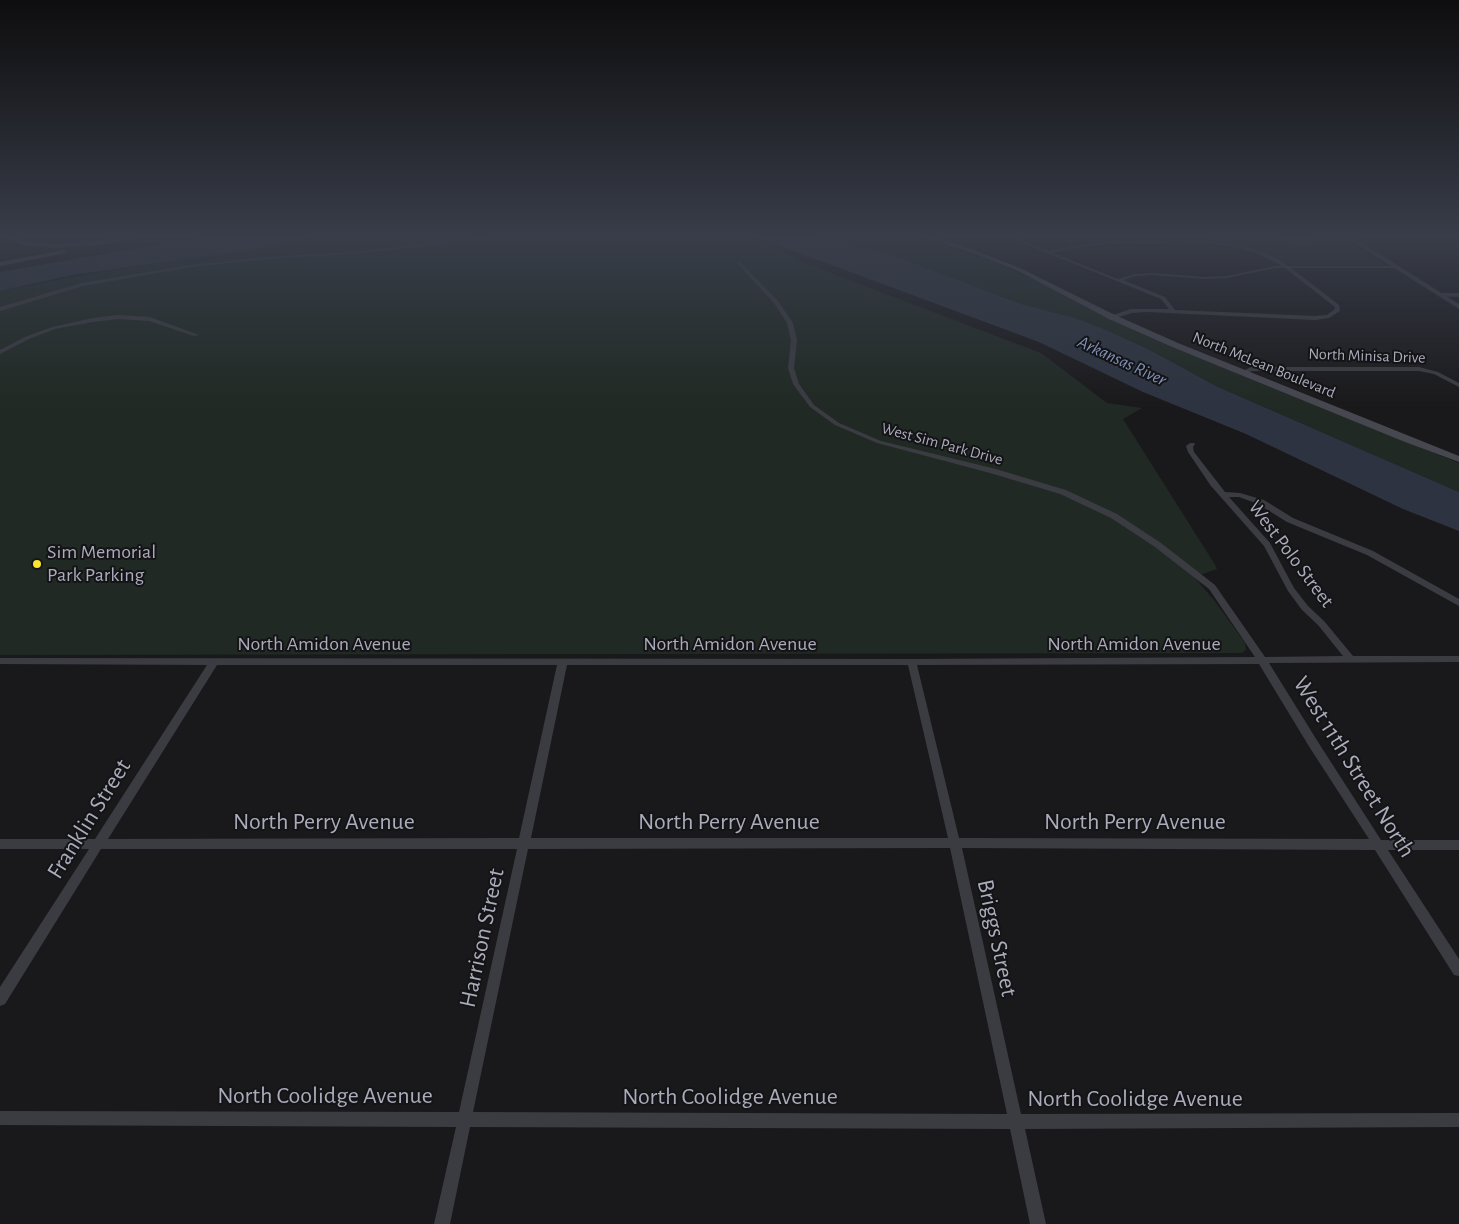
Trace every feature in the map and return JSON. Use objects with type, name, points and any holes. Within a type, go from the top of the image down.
[{"type":"main road","name":"North McLean Boulevard","points":[[1065,293],[1112,317],[1242,373],[1459,459]]},
{"type":"street","points":[[0,309],[56,293]]},
{"type":"street","name":"West Sim Park Drive","points":[[768,293],[790,323],[794,340],[791,368],[796,384],[812,406],[837,424],[879,442],[993,471],[1063,492],[1114,516],[1158,545],[1212,587]]},
{"type":"street","points":[[1151,293],[1163,298],[1174,311]]},
{"type":"street","points":[[1112,317],[1138,310],[1315,318],[1335,314],[1338,310],[1337,306],[1320,293]]},
{"type":"street","points":[[1438,293],[1459,307]]},
{"type":"street","points":[[1441,295],[1459,295]]},
{"type":"street","points":[[0,352],[27,338],[54,328],[118,317],[150,319],[196,335]]},
{"type":"street","name":"North Minisa Drive","points":[[1242,373],[1251,368],[1420,369],[1459,385]]},
{"type":"street","name":"West Polo Street","points":[[1192,444],[1189,446],[1192,452],[1223,494],[1267,545],[1280,564],[1291,589],[1350,660]]},
{"type":"street","points":[[1223,494],[1240,495],[1261,502],[1290,520],[1370,553],[1459,603]]},
{"type":"street","name":"West 11th Street North","points":[[1212,587],[1262,660],[1459,970]]},
{"type":"street","name":"North Amidon Avenue","points":[[0,661],[912,662],[1459,659]]},
{"type":"street","name":"Franklin Street","points":[[0,999],[214,661]]},
{"type":"street","name":"Harrison Street","points":[[442,1224],[563,661]]},
{"type":"street","name":"Briggs Street","points":[[912,662],[1038,1224]]},
{"type":"street","name":"North Perry Avenue","points":[[0,844],[954,843],[1459,845]]},
{"type":"street","name":"North Coolidge Avenue","points":[[0,1118],[1015,1121],[1459,1120]]},
{"type":"shaded area","points":[[0,293],[883,293],[1041,353],[1107,403],[1142,408],[1123,419],[1214,563],[1217,569],[1194,577],[1214,600],[1245,643],[1246,650],[1242,653],[0,655]]},
{"type":"shaded area","points":[[992,293],[1060,293],[1097,313],[1169,346],[1459,463],[1459,492],[1216,386],[1152,351],[1075,318],[1021,304]]},
{"type":"water","name":"Arkansas River","points":[[907,293],[992,293],[1021,304],[1075,318],[1106,330],[1152,351],[1216,386],[1459,492],[1459,531],[1403,509],[1246,434],[1143,392],[1039,342]]},
{"type":"place","name":"Sim Memorial Park Parking","points":[[37,564]]}]
